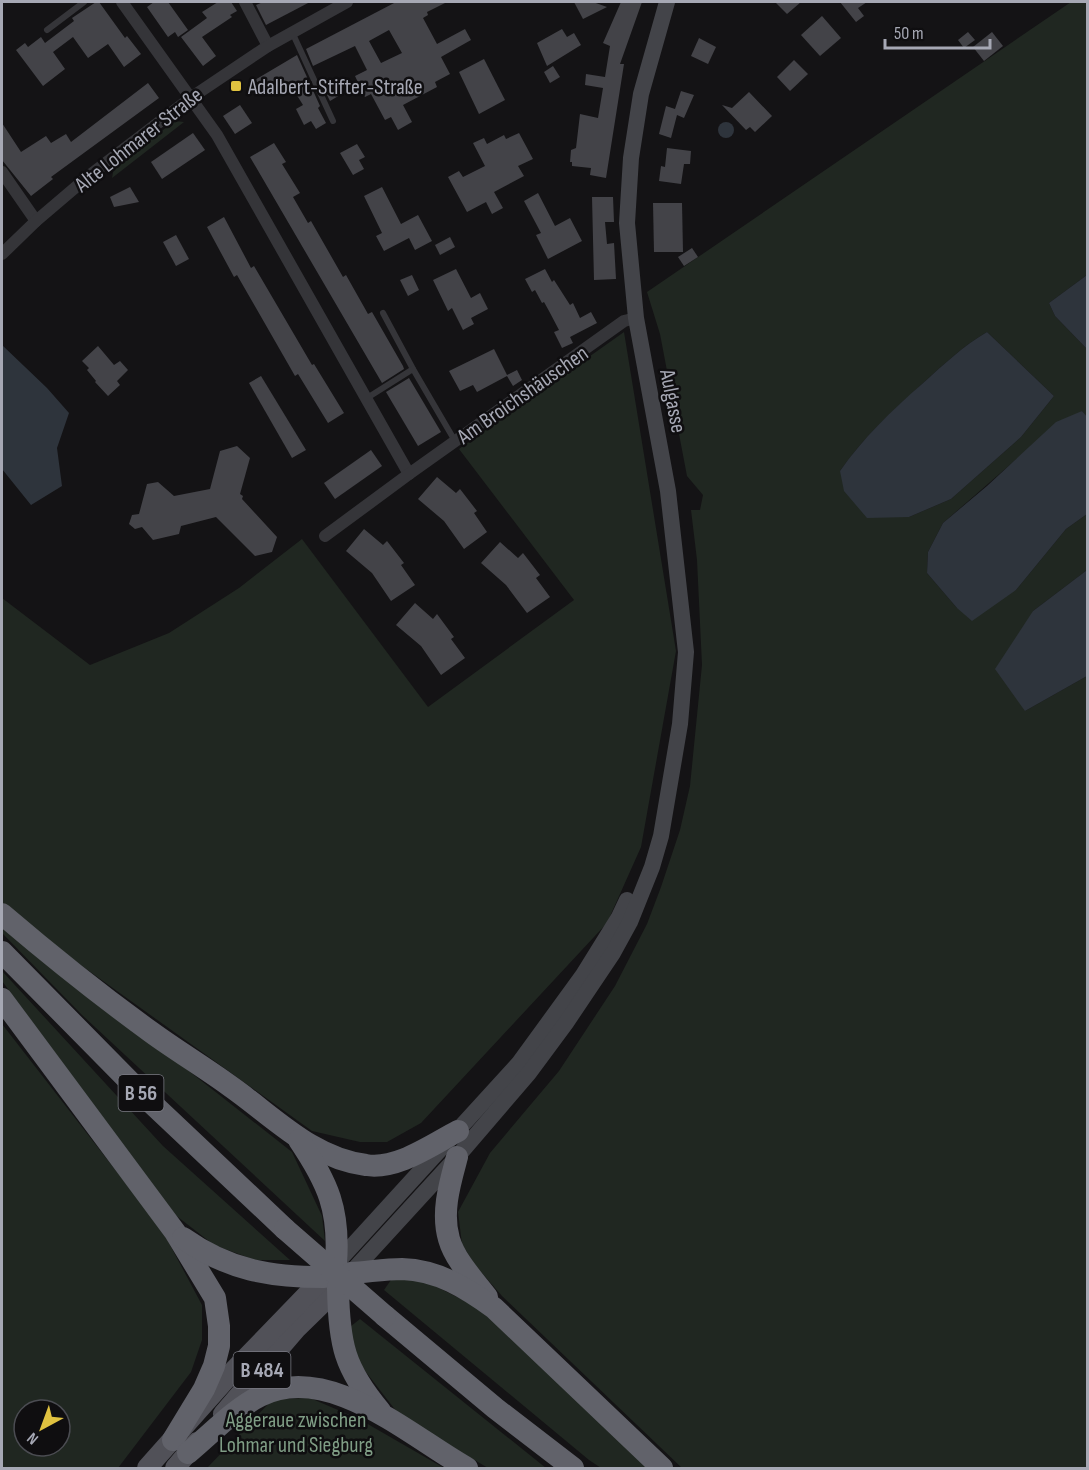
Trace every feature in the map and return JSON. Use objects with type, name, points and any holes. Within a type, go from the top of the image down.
[{"type":"highway","points":[[2,914],[116,1007],[267,1112],[298,1139],[318,1168],[331,1199],[338,1236],[337,1275],[342,1345],[362,1389],[385,1417]]},
{"type":"highway","name":"B 56","points":[[2,952],[143,1095],[285,1229],[495,1408],[573,1468]]},
{"type":"highway","points":[[2,999],[175,1232],[215,1298],[219,1346],[214,1366],[178,1454]]},
{"type":"highway","points":[[298,1139],[343,1161],[368,1166],[394,1163],[458,1131]]},
{"type":"highway","points":[[457,1157],[446,1203],[449,1239],[458,1257],[494,1308]]},
{"type":"highway","points":[[175,1232],[202,1252],[222,1262],[250,1271],[297,1277],[402,1269],[423,1271],[449,1279],[494,1308],[662,1468]]},
{"type":"highway","points":[[178,1454],[260,1396],[278,1389],[301,1386],[320,1388],[340,1395],[385,1417],[467,1468]]},
{"type":"main road","name":"Aulgasse","points":[[665,810],[680,724],[686,652],[668,491],[636,318],[627,223],[631,158],[641,94],[667,2]]},
{"type":"main road","points":[[337,1275],[458,1131],[519,1063],[583,975],[619,917],[665,810]]},
{"type":"main road","points":[[337,1275],[457,1157],[529,1073],[593,985],[630,922],[652,867],[665,810]]},
{"type":"main road","name":"B 484","points":[[147,1468],[178,1454],[250,1384],[337,1275]]},
{"type":"street","points":[[122,2],[192,97],[252,193],[409,474]]},
{"type":"street","points":[[245,2],[267,46]]},
{"type":"street","name":"Alte Lohmarer Straße","points":[[2,254],[36,221],[90,175],[192,97],[267,46],[347,2]]},
{"type":"street","points":[[2,172],[36,221]]},
{"type":"street","name":"Am Broichshäuschen","points":[[325,536],[624,321],[636,318]]},
{"type":"lane","points":[[47,30],[84,2]]},
{"type":"lane","points":[[292,32],[333,121]]},
{"type":"lane","points":[[383,313],[455,441]]},
{"type":"lane","points":[[366,398],[413,369]]},
{"type":"green space","points":[[1071,2],[1087,2],[1087,275],[1049,303],[1055,316],[1087,349],[1087,418],[1082,411],[1019,457],[943,523],[928,552],[927,573],[957,608],[1016,590],[1066,529],[1087,514],[1087,570],[1033,611],[1025,711],[1087,676],[1087,1468],[682,1468],[502,1296],[474,1264],[462,1244],[458,1212],[490,1153],[559,1071],[615,986],[647,924],[680,830],[690,786],[702,665],[697,560],[691,510],[700,510],[703,495],[687,476],[660,334],[647,292]],"holes":[[[987,332],[1054,396],[1021,437],[951,499],[909,517],[840,471],[868,436],[900,404],[953,356]]]},
{"type":"green space","points":[[175,121],[184,122],[112,178],[114,167]]},
{"type":"green space","points":[[624,332],[676,651],[641,847],[607,923],[421,1123],[387,1142],[360,1142],[312,1131],[25,925],[2,902],[2,598],[90,665],[169,633],[239,588],[302,539],[428,707],[574,600],[459,449]]},
{"type":"green space","points":[[2,924],[292,1152],[322,1216],[325,1241],[82,1015],[2,933]]},
{"type":"green space","points":[[2,971],[163,1146],[290,1260],[255,1260],[214,1245],[174,1214],[2,981]]},
{"type":"green space","points":[[2,1024],[162,1230],[202,1305],[202,1340],[191,1372],[118,1468],[2,1468]]},
{"type":"green space","points":[[393,1277],[425,1281],[487,1312],[649,1468],[601,1468],[589,1460],[384,1290]]},
{"type":"green space","points":[[360,1319],[546,1468],[488,1468],[400,1416],[362,1367],[346,1330]]},
{"type":"green space","name":"Aggeraue zwischen Lohmar und Siegburg","points":[[310,1398],[359,1419],[444,1468],[207,1468],[273,1399]]},
{"type":"shaded area","points":[[723,122],[729,122],[734,130],[732,136],[723,138],[718,133],[718,127]]},
{"type":"shaded area","points":[[1087,275],[1087,349],[1055,316],[1049,303]]},
{"type":"shaded area","points":[[987,332],[1054,396],[1021,437],[951,499],[909,517],[867,518],[844,491],[840,471],[868,436],[900,404],[953,356]]},
{"type":"shaded area","points":[[2,345],[47,388],[69,413],[57,448],[62,486],[31,505],[2,469]]},
{"type":"shaded area","points":[[1082,411],[1088,418],[1087,514],[1066,529],[1016,590],[972,621],[957,608],[927,573],[928,552],[943,523],[1056,422]]},
{"type":"shaded area","points":[[1087,570],[1087,676],[1025,711],[995,669],[1033,611]]},
{"type":"building","points":[[99,2],[125,38],[127,36],[141,54],[124,67],[108,44],[88,58],[73,37],[53,52],[65,69],[43,86],[16,50],[25,43],[28,47],[41,37],[45,43],[74,21],[72,18]]},
{"type":"building","points":[[154,2],[168,2],[188,30],[178,37],[175,32],[168,37],[147,7]]},
{"type":"building","points":[[218,2],[231,2],[237,11],[230,15],[232,17],[202,37],[216,56],[203,66],[181,37],[207,18],[202,12]]},
{"type":"building","points":[[263,2],[310,2],[266,25],[256,5]]},
{"type":"building","points":[[396,2],[447,2],[427,12],[428,15],[423,18],[437,44],[465,29],[471,40],[441,57],[450,74],[435,82],[437,87],[403,105],[412,122],[398,130],[391,117],[385,120],[371,94],[365,97],[355,76],[367,70],[355,46],[313,66],[306,49]],"holes":[[[389,30],[402,53],[381,63],[369,41]]]},
{"type":"building","points":[[574,2],[593,2],[607,7],[583,19]]},
{"type":"building","points":[[621,2],[642,2],[620,64],[624,64],[606,178],[590,175],[591,168],[572,166],[571,150],[576,148],[580,114],[598,118],[603,88],[585,85],[586,74],[605,77],[610,46],[603,43]]},
{"type":"building","points":[[775,2],[801,2],[787,14]]},
{"type":"building","points":[[840,2],[867,2],[858,8],[864,16],[856,22]]},
{"type":"building","points":[[822,16],[841,38],[820,56],[801,35]]},
{"type":"building","points":[[562,29],[567,37],[574,33],[581,45],[547,66],[537,43]]},
{"type":"building","points":[[968,32],[975,40],[964,48],[958,40]]},
{"type":"building","points":[[992,32],[1003,46],[984,61],[973,47]]},
{"type":"building","points":[[699,38],[716,47],[708,64],[691,56]]},
{"type":"building","points":[[297,55],[326,123],[316,129],[311,121],[304,125],[296,109],[303,105],[288,81],[274,90],[272,86],[255,96],[248,84]]},
{"type":"building","points":[[484,59],[505,100],[479,114],[459,72]]},
{"type":"building","points":[[794,60],[808,74],[790,91],[777,77]]},
{"type":"building","points":[[553,66],[560,77],[550,83],[544,72]]},
{"type":"building","points":[[148,83],[159,98],[51,177],[53,179],[31,196],[2,160],[2,123],[21,152],[46,136],[51,143],[66,134],[71,142]]},
{"type":"building","points":[[333,84],[340,95],[330,101],[324,89]]},
{"type":"building","points":[[681,91],[694,95],[684,118],[677,115],[671,138],[659,134],[666,106],[675,109]]},
{"type":"building","points":[[749,92],[772,116],[755,132],[750,127],[746,130],[722,105],[732,108]]},
{"type":"building","points":[[240,105],[252,123],[235,134],[223,116]]},
{"type":"building","points":[[193,133],[205,150],[162,179],[151,162]]},
{"type":"building","points":[[519,133],[533,159],[518,166],[524,176],[494,192],[503,208],[492,214],[486,202],[467,212],[448,177],[459,171],[463,177],[485,166],[473,143],[484,138],[487,144],[504,135],[506,139]]},
{"type":"building","points":[[274,143],[286,162],[282,164],[300,193],[293,197],[308,223],[311,221],[343,277],[346,275],[368,314],[372,312],[403,366],[404,369],[382,383],[250,157]]},
{"type":"building","points":[[357,144],[365,157],[359,160],[364,169],[353,175],[340,153]]},
{"type":"building","points":[[667,148],[691,151],[690,164],[684,164],[681,184],[659,181],[661,166],[665,167]]},
{"type":"building","points":[[130,187],[139,202],[114,207],[110,197]]},
{"type":"building","points":[[382,187],[401,224],[418,215],[432,241],[415,250],[409,238],[384,251],[376,236],[382,233],[364,196]]},
{"type":"building","points":[[538,193],[555,226],[570,218],[582,241],[548,259],[536,235],[541,233],[524,201]]},
{"type":"building","points":[[592,197],[613,197],[614,222],[605,222],[607,244],[614,243],[616,279],[594,280]]},
{"type":"building","points":[[653,203],[682,203],[683,252],[654,252]]},
{"type":"building","points":[[224,217],[251,268],[254,266],[312,365],[314,364],[344,413],[328,423],[298,374],[295,376],[237,275],[234,277],[207,227]]},
{"type":"building","points":[[176,235],[189,259],[176,266],[163,242]]},
{"type":"building","points":[[450,237],[455,247],[440,255],[435,245]]},
{"type":"building","points":[[692,248],[698,257],[684,266],[678,257]]},
{"type":"building","points":[[456,269],[471,298],[480,293],[488,309],[471,318],[474,324],[463,330],[452,308],[448,311],[433,280]]},
{"type":"building","points":[[545,269],[570,305],[573,303],[580,318],[591,312],[597,323],[570,337],[573,343],[562,348],[554,332],[559,330],[549,311],[535,290],[532,292],[525,279]]},
{"type":"building","points":[[412,275],[419,290],[408,296],[400,280]]},
{"type":"building","points":[[98,346],[114,365],[120,361],[128,370],[117,381],[120,385],[108,396],[95,382],[87,370],[89,368],[82,361]]},
{"type":"building","points":[[494,349],[507,375],[517,370],[522,380],[513,386],[507,376],[477,392],[473,385],[460,391],[449,371]]},
{"type":"building","points":[[261,376],[306,450],[292,458],[249,383]]},
{"type":"building","points":[[409,378],[441,432],[418,446],[386,392]]},
{"type":"building","points":[[237,446],[250,458],[240,494],[277,537],[272,552],[255,556],[216,517],[181,526],[179,534],[153,540],[142,527],[135,529],[129,524],[132,515],[139,514],[147,484],[158,482],[174,496],[210,489],[220,451]]},
{"type":"building","points":[[371,450],[382,466],[335,499],[324,483]]},
{"type":"building","points":[[437,477],[456,493],[460,489],[477,511],[474,513],[487,532],[464,549],[444,521],[418,499]]},
{"type":"building","points":[[364,529],[383,545],[387,541],[404,563],[401,565],[415,585],[391,601],[372,573],[346,551]]},
{"type":"building","points":[[500,542],[518,558],[523,553],[540,575],[536,578],[550,597],[527,613],[506,585],[481,563]]},
{"type":"building","points":[[415,603],[433,619],[437,614],[454,637],[451,639],[465,658],[441,675],[421,646],[396,625]]},
{"type":"place","name":"Adalbert-Stifter-Straße","points":[[236,86]]}]
